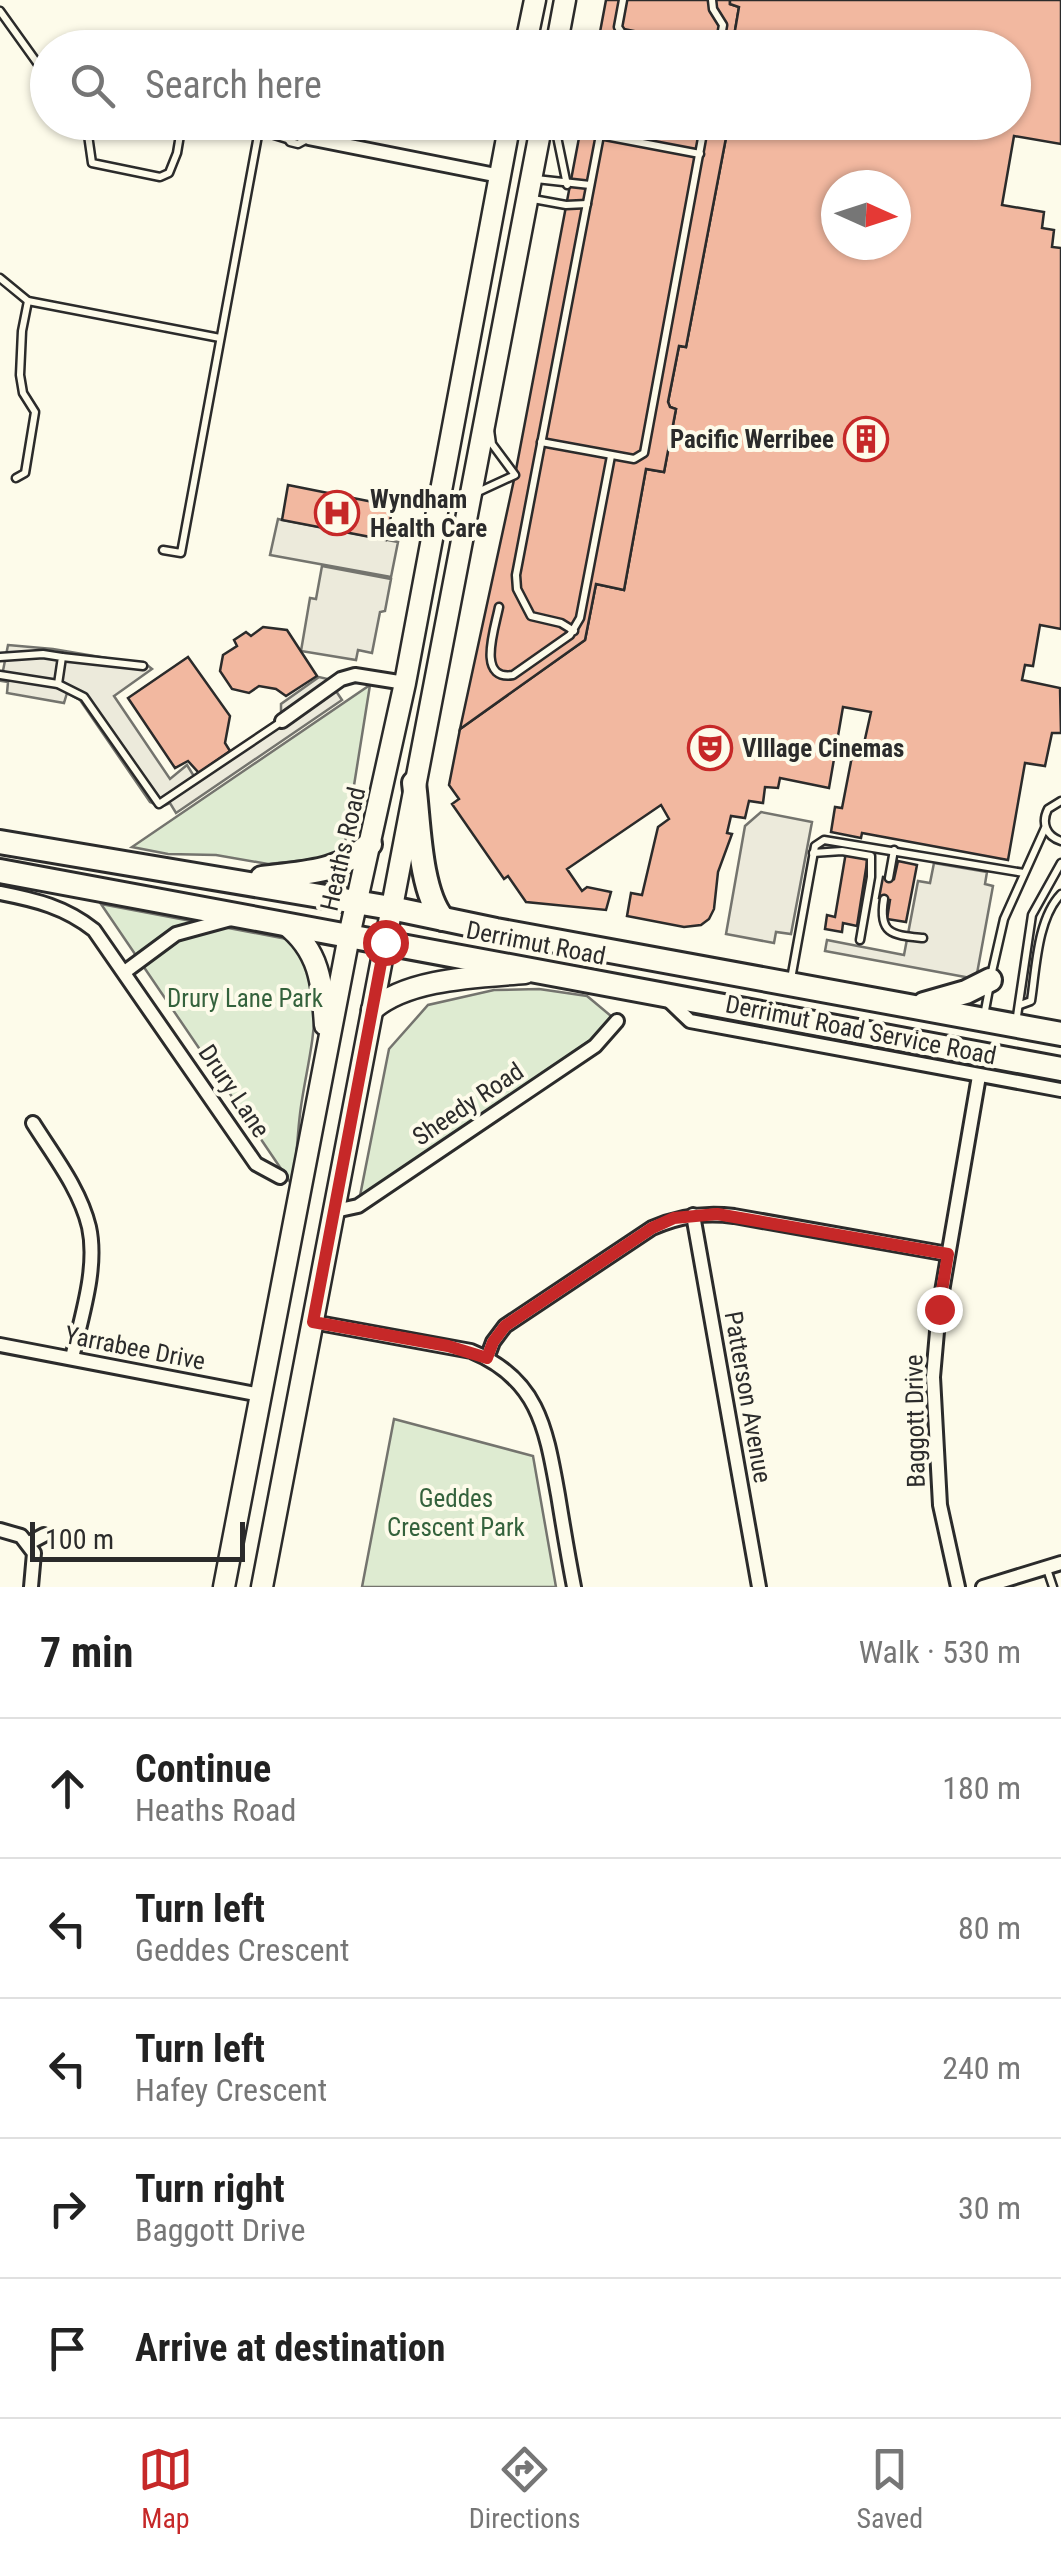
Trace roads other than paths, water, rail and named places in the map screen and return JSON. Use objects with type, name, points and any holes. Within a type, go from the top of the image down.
[{"type":"highway","points":[[414,783],[424,864],[431,896],[443,918]]},
{"type":"highway","name":"Derrimut Road","points":[[0,842],[391,908],[900,1006],[983,1019],[1017,1015],[1061,1034]]},
{"type":"highway","points":[[239,881],[334,868],[352,860],[370,844]]},
{"type":"highway","name":"Derrimut Road","points":[[0,872],[1061,1069]]},
{"type":"highway","points":[[900,1006],[948,998],[990,980]]},
{"type":"highway","points":[[997,1056],[1017,1015]]},
{"type":"highway","points":[[983,1019],[997,1056]]},
{"type":"main road","points":[[528,30],[534,0]]},
{"type":"main road","points":[[560,30],[566,0]]},
{"type":"main road","name":"Heaths Road","points":[[224,1587],[349,936],[404,684],[507,140]]},
{"type":"main road","points":[[262,1587],[538,140]]},
{"type":"main road","points":[[500,176],[528,188]]},
{"type":"main road","points":[[404,684],[425,675],[442,639]]},
{"type":"main road","points":[[285,924],[308,945],[317,968],[326,1052]]},
{"type":"main road","points":[[372,1010],[387,996],[400,992],[469,977],[542,972]]},
{"type":"main road","points":[[276,1314],[313,1322]]},
{"type":"street","points":[[319,140],[500,176]]},
{"type":"street","points":[[282,721],[340,679],[355,675],[404,684]]},
{"type":"street","name":"Drury Lane","points":[[0,894],[40,901],[73,913],[94,930],[256,1164],[280,1178]]},
{"type":"street","points":[[126,971],[176,934],[244,917]]},
{"type":"street","name":"Derrimut Road Service Road","points":[[664,995],[690,1021],[1061,1090]]},
{"type":"street","name":"Sheedy Road","points":[[335,1211],[358,1206],[594,1046],[618,1021]]},
{"type":"street","name":"Baggott Drive","points":[[958,1587],[940,1505],[934,1444],[935,1360],[948,1254],[979,1076]]},
{"type":"street","points":[[34,1123],[80,1201],[89,1227],[92,1252],[72,1358]]},
{"type":"street","name":"Patterson Avenue","points":[[693,1215],[758,1587]]},
{"type":"street","points":[[487,1358],[505,1326],[652,1228],[674,1218],[734,1216],[948,1254]]},
{"type":"street","points":[[313,1322],[448,1346],[487,1358],[521,1384],[535,1404],[545,1430],[574,1587]]},
{"type":"street","name":"Yarrabee Drive","points":[[0,1345],[261,1395]]},
{"type":"street","points":[[0,1530],[29,1542],[34,1553],[31,1587]]},
{"type":"street","points":[[29,1542],[44,1535]]},
{"type":"street","points":[[983,1587],[1061,1562]]},
{"type":"lane","points":[[620,30],[624,0]]},
{"type":"lane","points":[[712,0],[723,30]]},
{"type":"lane","points":[[0,11],[30,53]]},
{"type":"lane","points":[[89,140],[92,163],[160,176],[169,173],[179,140]]},
{"type":"lane","points":[[163,550],[180,553],[257,140]]},
{"type":"lane","points":[[557,140],[566,185]]},
{"type":"lane","points":[[574,630],[531,616],[517,590],[516,575],[599,140]]},
{"type":"lane","points":[[630,140],[700,154]]},
{"type":"lane","points":[[541,442],[634,460],[644,453],[703,140]]},
{"type":"lane","points":[[528,188],[590,185]]},
{"type":"lane","points":[[528,188],[566,205],[586,204]]},
{"type":"lane","points":[[0,278],[28,302],[220,338]]},
{"type":"lane","points":[[16,478],[25,472],[35,412],[23,392],[20,375],[28,302]]},
{"type":"lane","points":[[468,503],[480,490],[515,475],[492,444],[487,404]]},
{"type":"lane","points":[[499,607],[490,660],[502,676],[513,674],[574,630],[580,618],[611,456]]},
{"type":"lane","points":[[0,656],[62,657],[143,666]]},
{"type":"lane","points":[[58,684],[62,657]]},
{"type":"lane","points":[[1,675],[58,684],[84,697],[159,804],[282,721]]},
{"type":"lane","points":[[983,1019],[1004,919],[1046,828],[1045,815],[1060,799]]},
{"type":"lane","points":[[1046,828],[1061,841]]},
{"type":"lane","points":[[790,984],[813,853],[824,840],[1024,873]]},
{"type":"lane","points":[[889,878],[894,849]]},
{"type":"lane","points":[[813,853],[842,850],[872,856],[860,940]]},
{"type":"lane","points":[[1017,1015],[1032,915],[1061,863]]},
{"type":"lane","points":[[1017,1015],[1031,1001],[1042,937],[1059,898]]},
{"type":"lane","points":[[884,900],[886,930],[894,935],[923,938]]},
{"type":"lane","points":[[1046,1566],[1052,1587]]},
{"type":"place","name":"Pacific Werribee","points":[[866,439]]},
{"type":"place","name":"Wyndham Health Care","points":[[337,513]]},
{"type":"place","name":"VIllage Cinemas","points":[[710,748]]},
{"type":"park label","name":"Drury Lane Park","points":[[245,998]]},
{"type":"park label","name":"Geddes Crescent Park","points":[[456,1512]]}]
